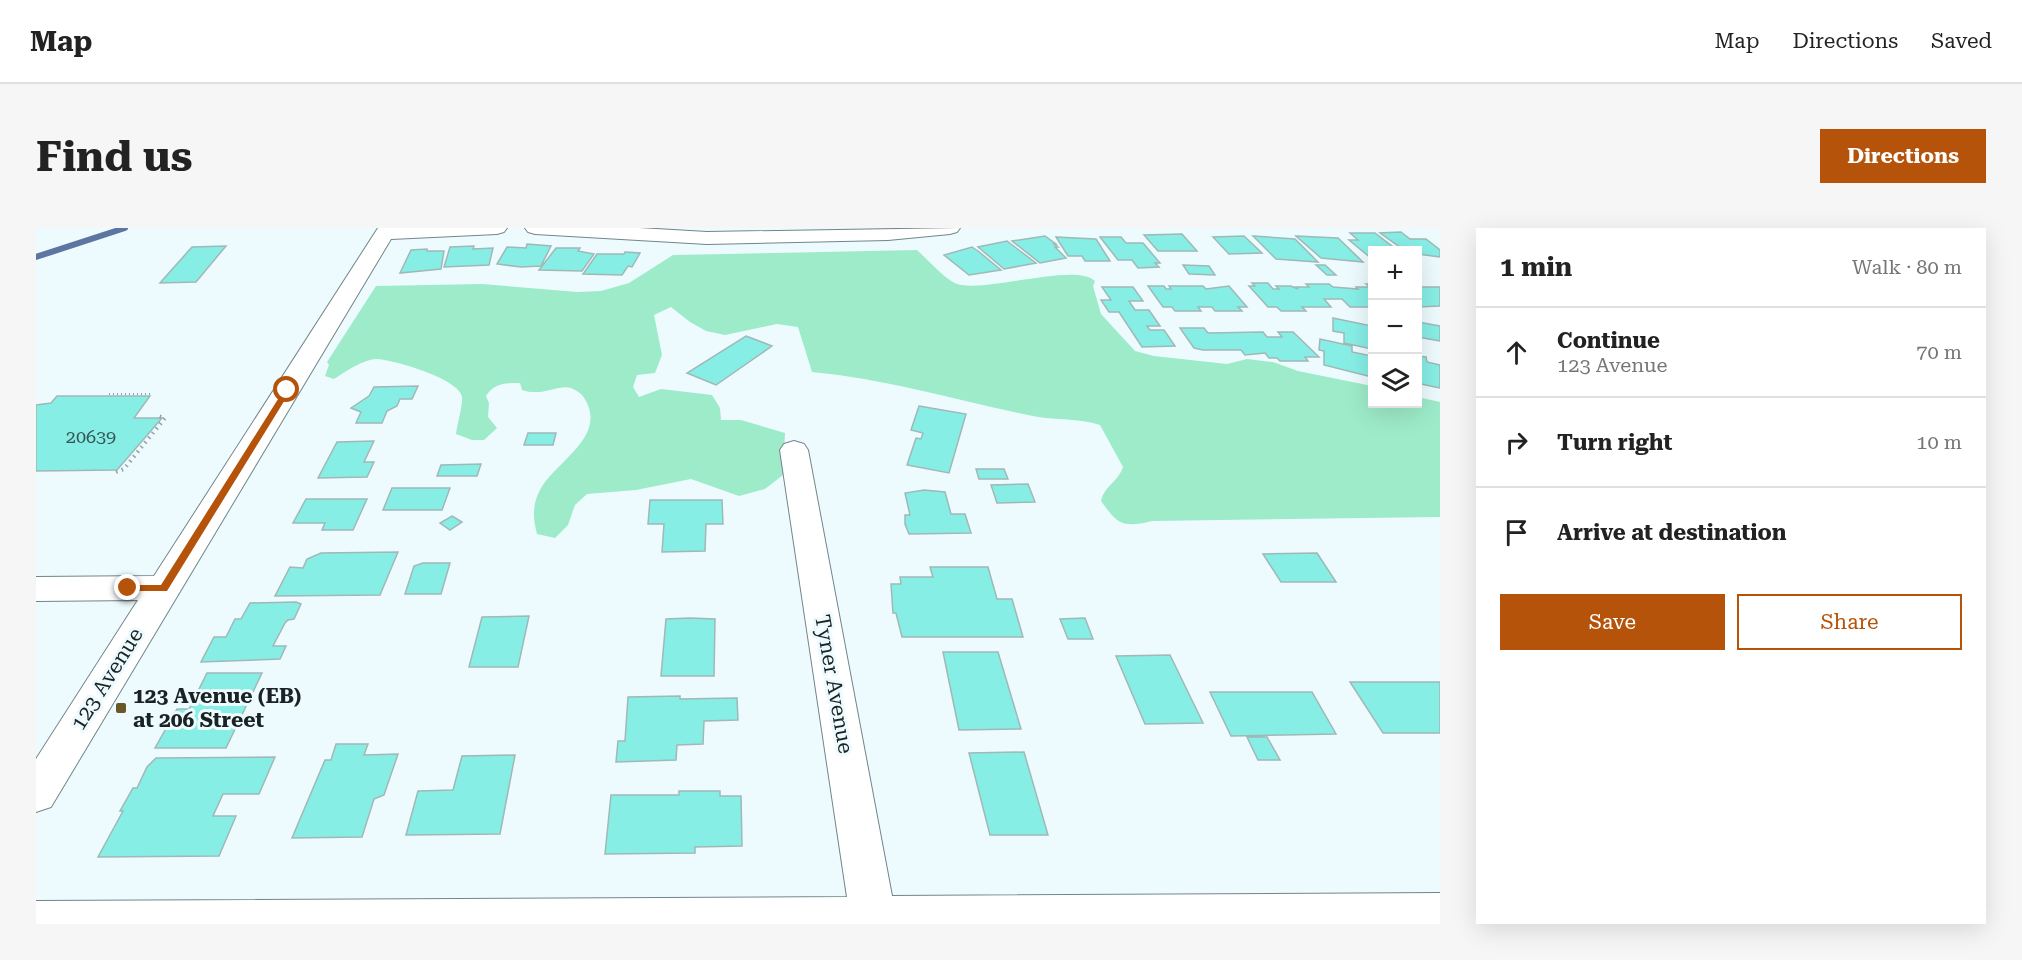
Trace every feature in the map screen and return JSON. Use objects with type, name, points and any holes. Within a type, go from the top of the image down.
[{"type":"street","points":[[386,231],[497,228]]},
{"type":"street","points":[[534,228],[707,238],[888,234],[950,228]]},
{"type":"street","name":"123 Avenue","points":[[36,794],[386,231]]},
{"type":"street","name":"Tyner Avenue","points":[[794,450],[874,921]]},
{"type":"street","points":[[36,589],[164,588]]},
{"type":"street","points":[[36,924],[1244,921],[1440,916]]},
{"type":"path","points":[[109,394],[152,394]]},
{"type":"path","points":[[116,472],[124,469],[165,418],[158,416]]},
{"type":"green space","points":[[917,250],[942,274],[957,284],[988,285],[1050,276],[1085,276],[1095,281],[1093,286],[1101,314],[1135,351],[1154,356],[1227,364],[1247,359],[1273,362],[1298,371],[1368,385],[1368,408],[1422,408],[1422,398],[1440,402],[1440,517],[1122,523],[1101,501],[1105,491],[1123,467],[1100,425],[1037,417],[894,385],[812,372],[798,327],[777,324],[725,335],[706,331],[671,307],[654,315],[662,355],[655,373],[637,375],[633,387],[639,397],[661,389],[712,395],[720,408],[721,420],[741,420],[785,433],[783,475],[765,489],[739,496],[691,479],[636,490],[587,494],[575,505],[568,525],[555,538],[537,534],[534,506],[537,495],[547,480],[576,450],[589,428],[590,416],[587,403],[579,392],[566,387],[529,392],[522,390],[520,383],[496,386],[486,396],[489,403],[488,417],[497,428],[484,440],[472,440],[456,434],[462,397],[450,383],[438,377],[410,366],[376,359],[349,369],[334,379],[325,376],[329,365],[327,362],[376,286],[482,284],[578,292],[601,291],[629,283],[673,255]]},
{"type":"building","points":[[1401,232],[1410,239],[1426,239],[1440,250],[1440,257],[1422,255],[1422,246],[1398,246],[1380,233]]},
{"type":"building","points":[[1350,233],[1375,233],[1392,246],[1368,246],[1368,256],[1349,240],[1358,240]]},
{"type":"building","points":[[1182,234],[1197,251],[1158,251],[1144,235]]},
{"type":"building","points":[[1045,236],[1056,244],[1054,244],[1058,247],[1055,247],[1066,258],[1040,263],[1012,241]]},
{"type":"building","points":[[1244,236],[1262,253],[1229,254],[1213,237]]},
{"type":"building","points":[[1253,236],[1295,239],[1318,262],[1276,259]]},
{"type":"building","points":[[1296,236],[1338,238],[1363,262],[1321,258]]},
{"type":"building","points":[[1056,237],[1096,239],[1110,261],[1085,261],[1082,256],[1068,256]]},
{"type":"building","points":[[1100,237],[1121,237],[1126,243],[1143,243],[1160,263],[1155,263],[1159,267],[1138,268],[1132,260],[1118,260]]},
{"type":"building","points":[[1007,241],[1036,263],[1004,269],[978,247]]},
{"type":"building","points":[[527,244],[551,246],[541,266],[521,267],[497,264],[507,247],[526,248]]},
{"type":"building","points":[[226,246],[196,282],[160,283],[192,247]]},
{"type":"building","points":[[474,246],[473,249],[493,248],[489,265],[444,267],[450,247]]},
{"type":"building","points":[[972,247],[1001,270],[969,275],[944,255]]},
{"type":"building","points":[[556,248],[580,248],[578,251],[594,254],[582,271],[539,270]]},
{"type":"building","points":[[427,249],[427,251],[444,251],[441,269],[400,273],[411,250]]},
{"type":"building","points":[[625,252],[640,253],[632,267],[628,266],[622,275],[583,274],[597,254],[624,254]]},
{"type":"building","points":[[1183,265],[1209,266],[1215,275],[1189,274]]},
{"type":"building","points":[[1316,265],[1325,265],[1336,275],[1327,275]]},
{"type":"building","points":[[1252,283],[1268,283],[1273,289],[1279,289],[1276,286],[1291,286],[1298,289],[1296,287],[1309,287],[1306,284],[1329,284],[1333,287],[1358,289],[1356,287],[1368,287],[1368,307],[1350,307],[1342,299],[1324,299],[1331,307],[1302,307],[1306,311],[1281,311],[1277,307],[1268,307],[1249,286],[1255,286]]},
{"type":"building","points":[[1148,286],[1164,286],[1166,289],[1171,289],[1169,286],[1203,286],[1206,289],[1229,286],[1247,307],[1238,307],[1242,311],[1215,311],[1212,307],[1198,307],[1201,311],[1175,311],[1172,307],[1163,307]]},
{"type":"building","points":[[1102,287],[1133,287],[1143,301],[1129,301],[1135,310],[1149,310],[1160,326],[1147,326],[1150,330],[1164,330],[1175,346],[1142,347],[1119,312],[1109,312],[1101,300],[1111,300]]},
{"type":"building","points":[[1422,287],[1440,287],[1440,306],[1422,307]]},
{"type":"building","points":[[1333,318],[1368,325],[1368,348],[1344,343],[1344,333],[1333,331]]},
{"type":"building","points":[[1422,323],[1440,326],[1440,341],[1422,338]]},
{"type":"building","points":[[1180,328],[1204,328],[1208,333],[1263,332],[1267,337],[1282,337],[1278,332],[1293,332],[1319,357],[1305,357],[1308,361],[1280,361],[1277,358],[1269,358],[1265,353],[1245,355],[1241,350],[1203,350],[1194,348]]},
{"type":"building","points":[[746,336],[772,346],[716,385],[687,373]]},
{"type":"building","points":[[1320,339],[1352,346],[1352,352],[1368,355],[1368,376],[1324,365],[1324,351],[1319,350]]},
{"type":"building","points":[[1422,356],[1426,357],[1427,362],[1440,365],[1440,388],[1422,384]]},
{"type":"building","points":[[418,386],[412,399],[400,399],[397,406],[387,411],[382,423],[356,423],[361,412],[351,408],[369,396],[374,387]]},
{"type":"building","points":[[57,396],[150,396],[134,418],[162,418],[117,470],[36,471],[36,405],[51,403]]},
{"type":"building","points":[[919,406],[966,414],[949,473],[907,465],[916,438],[921,439],[923,433],[911,430]]},
{"type":"building","points":[[528,433],[556,433],[553,445],[524,445]]},
{"type":"building","points":[[374,441],[364,462],[374,462],[367,477],[318,478],[337,442]]},
{"type":"building","points":[[481,464],[477,476],[437,476],[441,465]]},
{"type":"building","points":[[976,469],[1004,469],[1008,479],[979,479]]},
{"type":"building","points":[[1028,484],[1035,502],[997,503],[991,485]]},
{"type":"building","points":[[392,488],[450,488],[442,510],[383,510]]},
{"type":"building","points":[[924,490],[945,492],[951,514],[965,514],[971,533],[909,534],[905,524],[905,515],[910,515],[905,493]]},
{"type":"building","points":[[306,499],[367,499],[353,530],[322,530],[325,523],[293,523]]},
{"type":"building","points":[[650,500],[722,500],[723,524],[706,524],[705,551],[662,552],[664,524],[648,524]]},
{"type":"building","points":[[452,516],[462,522],[450,530],[440,523]]},
{"type":"building","points":[[398,552],[380,595],[275,596],[290,567],[303,568],[307,559],[321,553]]},
{"type":"building","points":[[1317,553],[1336,582],[1281,582],[1263,554]]},
{"type":"building","points":[[423,563],[450,563],[441,594],[405,594],[414,566]]},
{"type":"building","points":[[930,567],[988,567],[997,599],[1012,599],[1023,637],[902,637],[896,613],[893,613],[891,584],[901,584],[900,577],[933,577]]},
{"type":"building","points":[[296,602],[301,604],[294,619],[285,623],[273,646],[286,646],[280,659],[201,662],[214,637],[226,637],[235,619],[241,619],[250,603]]},
{"type":"building","points":[[529,616],[518,667],[469,667],[482,617]]},
{"type":"building","points":[[1085,618],[1093,639],[1068,639],[1060,619]]},
{"type":"building","points":[[666,619],[715,619],[714,676],[661,676]]},
{"type":"building","points":[[943,652],[998,652],[1021,729],[959,730]]},
{"type":"building","points":[[1170,655],[1203,723],[1145,724],[1116,656]]},
{"type":"building","points":[[207,673],[262,673],[226,748],[155,748],[177,709],[189,709]]},
{"type":"building","points":[[1350,682],[1440,682],[1440,733],[1383,733]]},
{"type":"building","points":[[1210,692],[1312,692],[1336,734],[1231,736]]},
{"type":"building","points":[[680,696],[680,699],[737,698],[738,720],[704,721],[703,744],[677,745],[676,760],[616,762],[618,741],[625,741],[628,697]]},
{"type":"building","points":[[1247,737],[1267,737],[1280,760],[1258,760]]},
{"type":"building","points":[[336,744],[368,744],[364,755],[398,754],[384,795],[374,799],[362,837],[292,838],[325,760],[331,760]]},
{"type":"building","points":[[1024,752],[1048,835],[990,835],[969,753]]},
{"type":"building","points":[[515,755],[500,834],[406,835],[418,791],[453,790],[462,756]]},
{"type":"building","points":[[275,757],[259,794],[223,794],[213,816],[236,816],[219,856],[98,857],[133,788],[137,788],[147,767],[156,758]]},
{"type":"building","points":[[679,791],[720,791],[720,796],[741,796],[742,846],[695,847],[695,853],[605,854],[611,795],[679,795]]},
{"type":"waterway","points":[[36,257],[125,228]]},
{"type":"place","name":"123 Avenue (EB) at 206 Street","points":[[121,708]]},
{"type":"route","points":[[128,588],[164,588],[287,390]]}]
